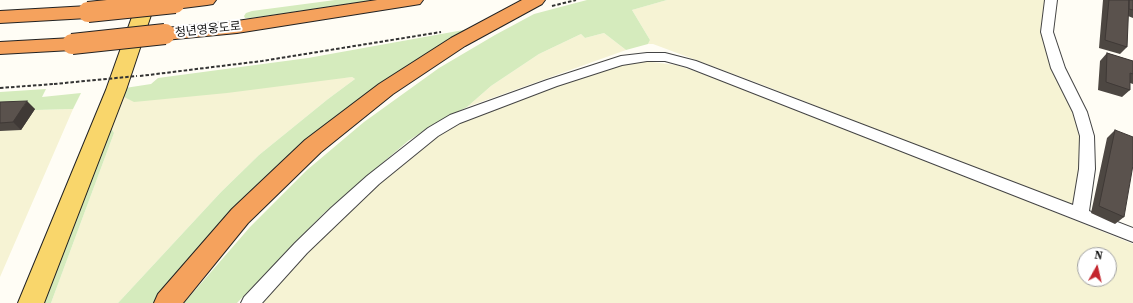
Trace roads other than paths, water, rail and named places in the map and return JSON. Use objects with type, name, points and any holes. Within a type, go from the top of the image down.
[{"type":"highway","points":[[0,17],[88,12],[207,0]]},
{"type":"highway","name":"청년영웅도로","points":[[0,48],[72,44],[237,27],[378,7],[414,0]]},
{"type":"highway","points":[[167,303],[240,216],[314,146],[386,89],[458,42],[543,3]]},
{"type":"main road","points":[[31,303],[116,90],[147,0]]},
{"type":"street","points":[[1051,0],[1047,32],[1058,68],[1080,112],[1087,136],[1087,169],[1080,214]]},
{"type":"street","points":[[250,303],[301,248],[342,208],[408,150],[433,132],[455,119],[544,86],[621,61],[647,57],[665,57],[691,64],[1133,235]]}]
